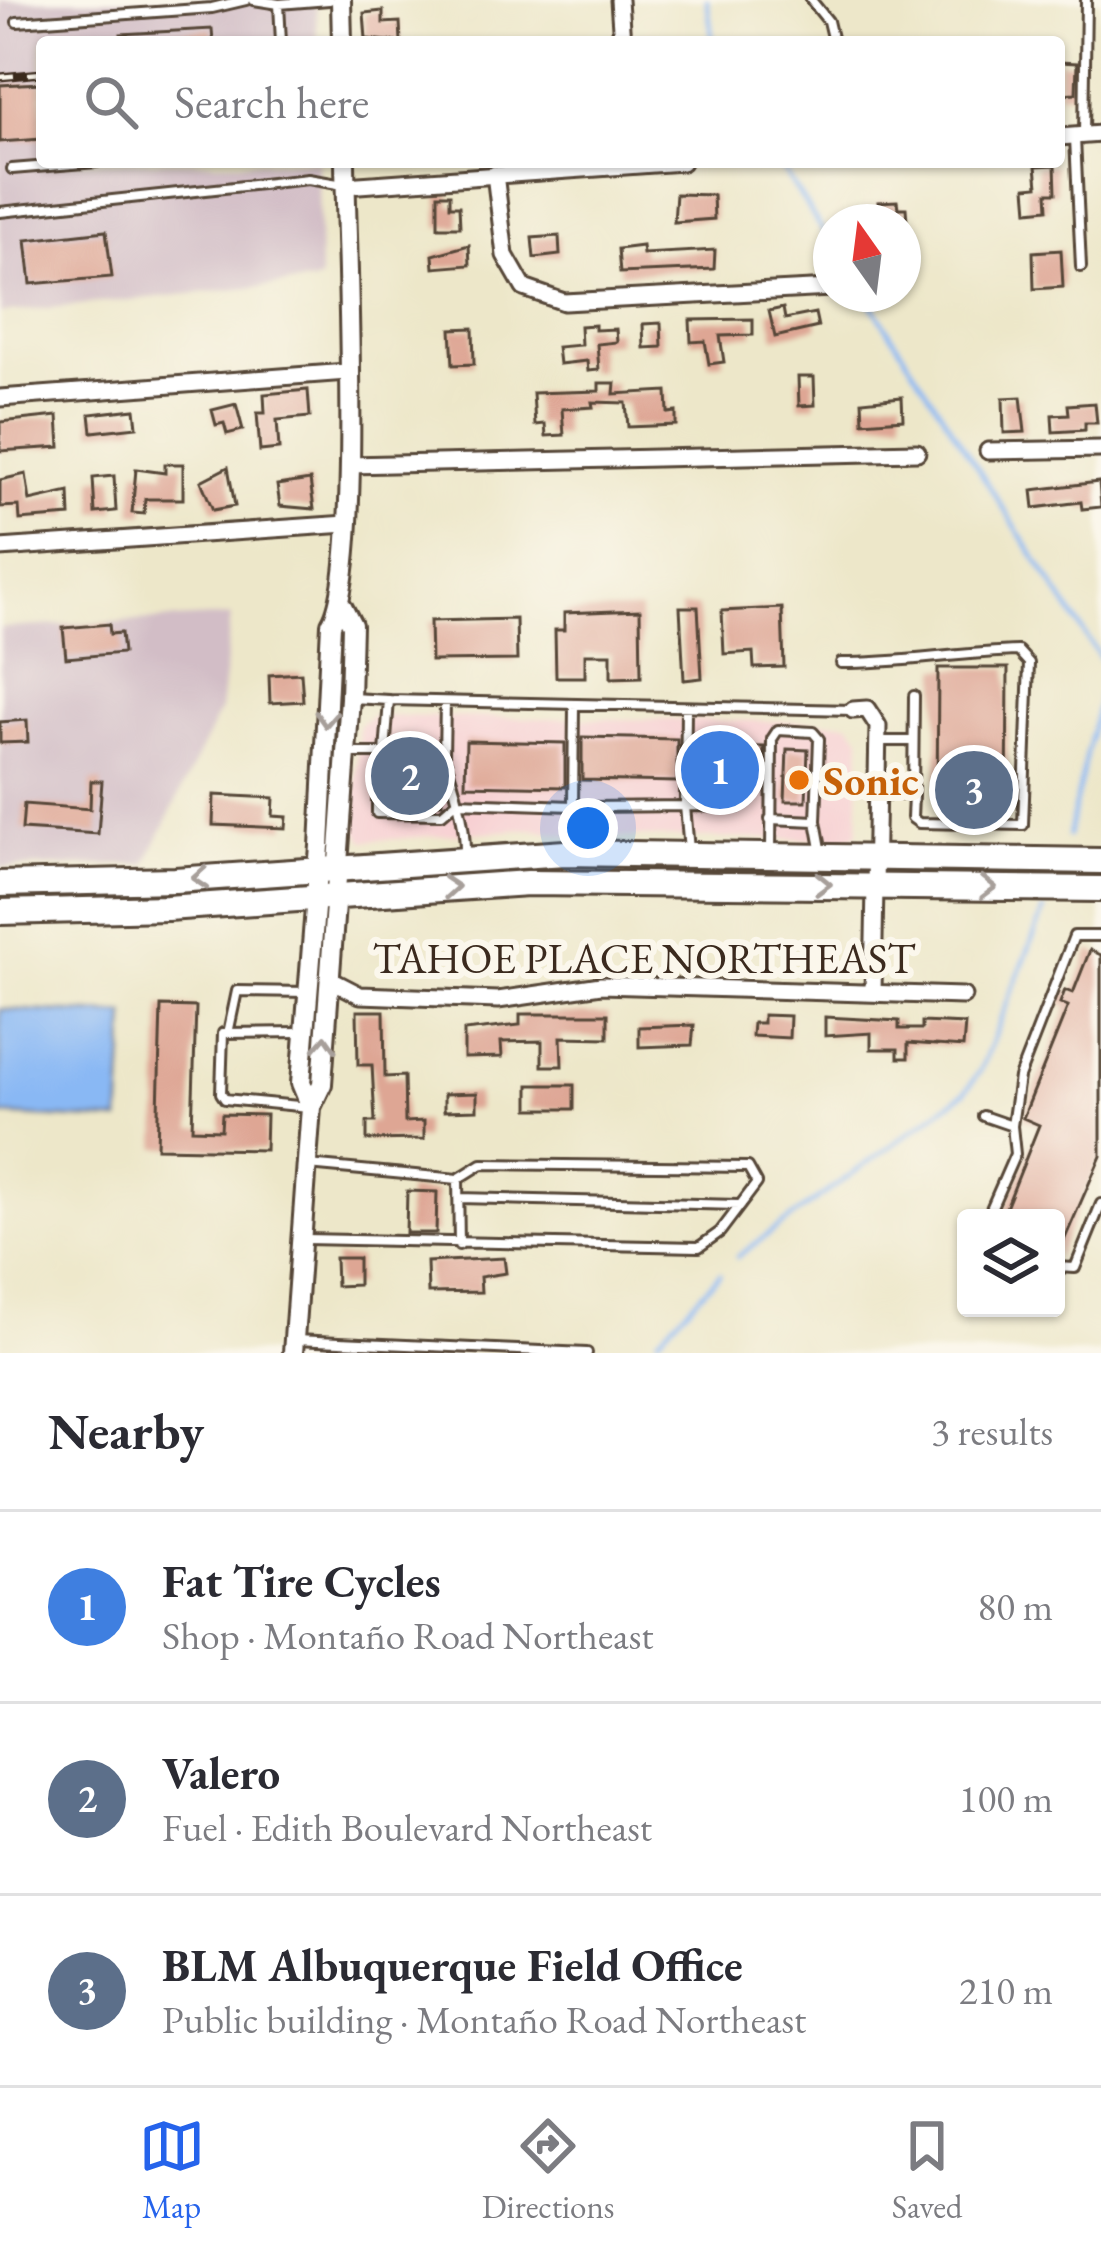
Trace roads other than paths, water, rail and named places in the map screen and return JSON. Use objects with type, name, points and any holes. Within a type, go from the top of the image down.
[{"type":"main road","points":[[0,884],[110,883],[465,857],[590,853],[1101,861]]},
{"type":"main road","points":[[0,912],[110,911],[528,883],[1101,889]]},
{"type":"street","points":[[341,0],[342,36]]},
{"type":"street","points":[[619,0],[622,36]]},
{"type":"street","points":[[327,868],[331,624],[342,606],[349,465],[344,168]]},
{"type":"street","points":[[345,186],[578,168]]},
{"type":"street","points":[[495,174],[505,254],[524,287],[564,302],[813,289]]},
{"type":"street","points":[[0,398],[346,372]]},
{"type":"street","points":[[988,451],[1101,448]]},
{"type":"street","points":[[349,465],[917,452]]},
{"type":"street","points":[[0,548],[347,524]]},
{"type":"street","points":[[311,1107],[301,1084],[308,992],[347,753],[352,626],[342,606]]},
{"type":"street","points":[[853,710],[867,709],[878,726],[873,993]]},
{"type":"street","points":[[293,1346],[311,1107],[322,1084],[329,979],[324,897]]},
{"type":"street","name":"TAHOE PLACE NORTHEAST","points":[[329,979],[360,995],[498,1000],[601,985],[963,996]]},
{"type":"lane","points":[[17,22],[212,8],[250,0],[279,4],[329,0]]},
{"type":"lane","points":[[811,0],[828,21],[832,36]]},
{"type":"lane","points":[[1081,267],[1086,0]]},
{"type":"lane","points":[[279,4],[281,36]]},
{"type":"lane","points":[[12,169],[36,167]]},
{"type":"lane","points":[[0,212],[308,179],[345,186]]},
{"type":"lane","points":[[841,663],[917,663],[932,654],[1018,651],[1029,663],[1023,825],[919,823],[912,818],[914,696]]},
{"type":"lane","points":[[350,698],[853,710]]},
{"type":"lane","points":[[388,700],[385,754],[377,775],[377,813],[442,814],[456,802],[573,806],[574,705]]},
{"type":"lane","points":[[445,702],[444,756],[466,834],[465,857]]},
{"type":"lane","points":[[686,707],[688,854]]},
{"type":"lane","points":[[771,855],[772,739],[778,730],[795,729],[819,739],[815,821],[822,856]]},
{"type":"lane","points":[[879,741],[914,741]]},
{"type":"lane","points":[[347,753],[444,756]]},
{"type":"lane","points":[[878,795],[913,795]]},
{"type":"lane","points":[[590,853],[590,807],[738,807]]},
{"type":"lane","points":[[770,819],[815,821]]},
{"type":"lane","points":[[110,883],[110,911]]},
{"type":"lane","points":[[991,1209],[1015,1154],[1012,1126],[1019,1077],[1074,936],[1101,936]]},
{"type":"lane","points":[[229,1029],[236,991],[308,992]]},
{"type":"lane","points":[[305,1032],[229,1029],[223,1033],[225,1099],[311,1107]]},
{"type":"lane","points":[[983,1116],[1012,1126]]},
{"type":"lane","points":[[301,1239],[699,1247],[720,1232],[757,1183],[748,1167],[482,1164],[458,1179],[307,1165]]},
{"type":"lane","points":[[458,1179],[459,1245]]},
{"type":"lane","points":[[459,1198],[740,1205]]},
{"type":"lane","points":[[1065,1267],[1075,1268],[1101,1204]]},
{"type":"lane","points":[[293,1346],[587,1353]]},
{"type":"water","points":[[0,1009],[126,1015],[120,1121],[0,1115]]},
{"type":"waterway","points":[[707,0],[712,36]]},
{"type":"waterway","points":[[781,168],[813,216]]},
{"type":"waterway","points":[[877,312],[1101,659]]},
{"type":"waterway","points":[[1068,836],[1101,689]]},
{"type":"waterway","points":[[737,1257],[964,1093],[980,1071],[1044,911]]},
{"type":"waterway","points":[[658,1338],[720,1274]]},
{"type":"railway","points":[[0,77],[36,74]]},
{"type":"place","name":"Fat Tire Cycles","points":[[720,770]]},
{"type":"place","name":"Valero","points":[[410,776]]},
{"type":"place","name":"Sonic","points":[[799,780]]},
{"type":"place","name":"BLM Albuquerque Field Office","points":[[974,790]]}]
